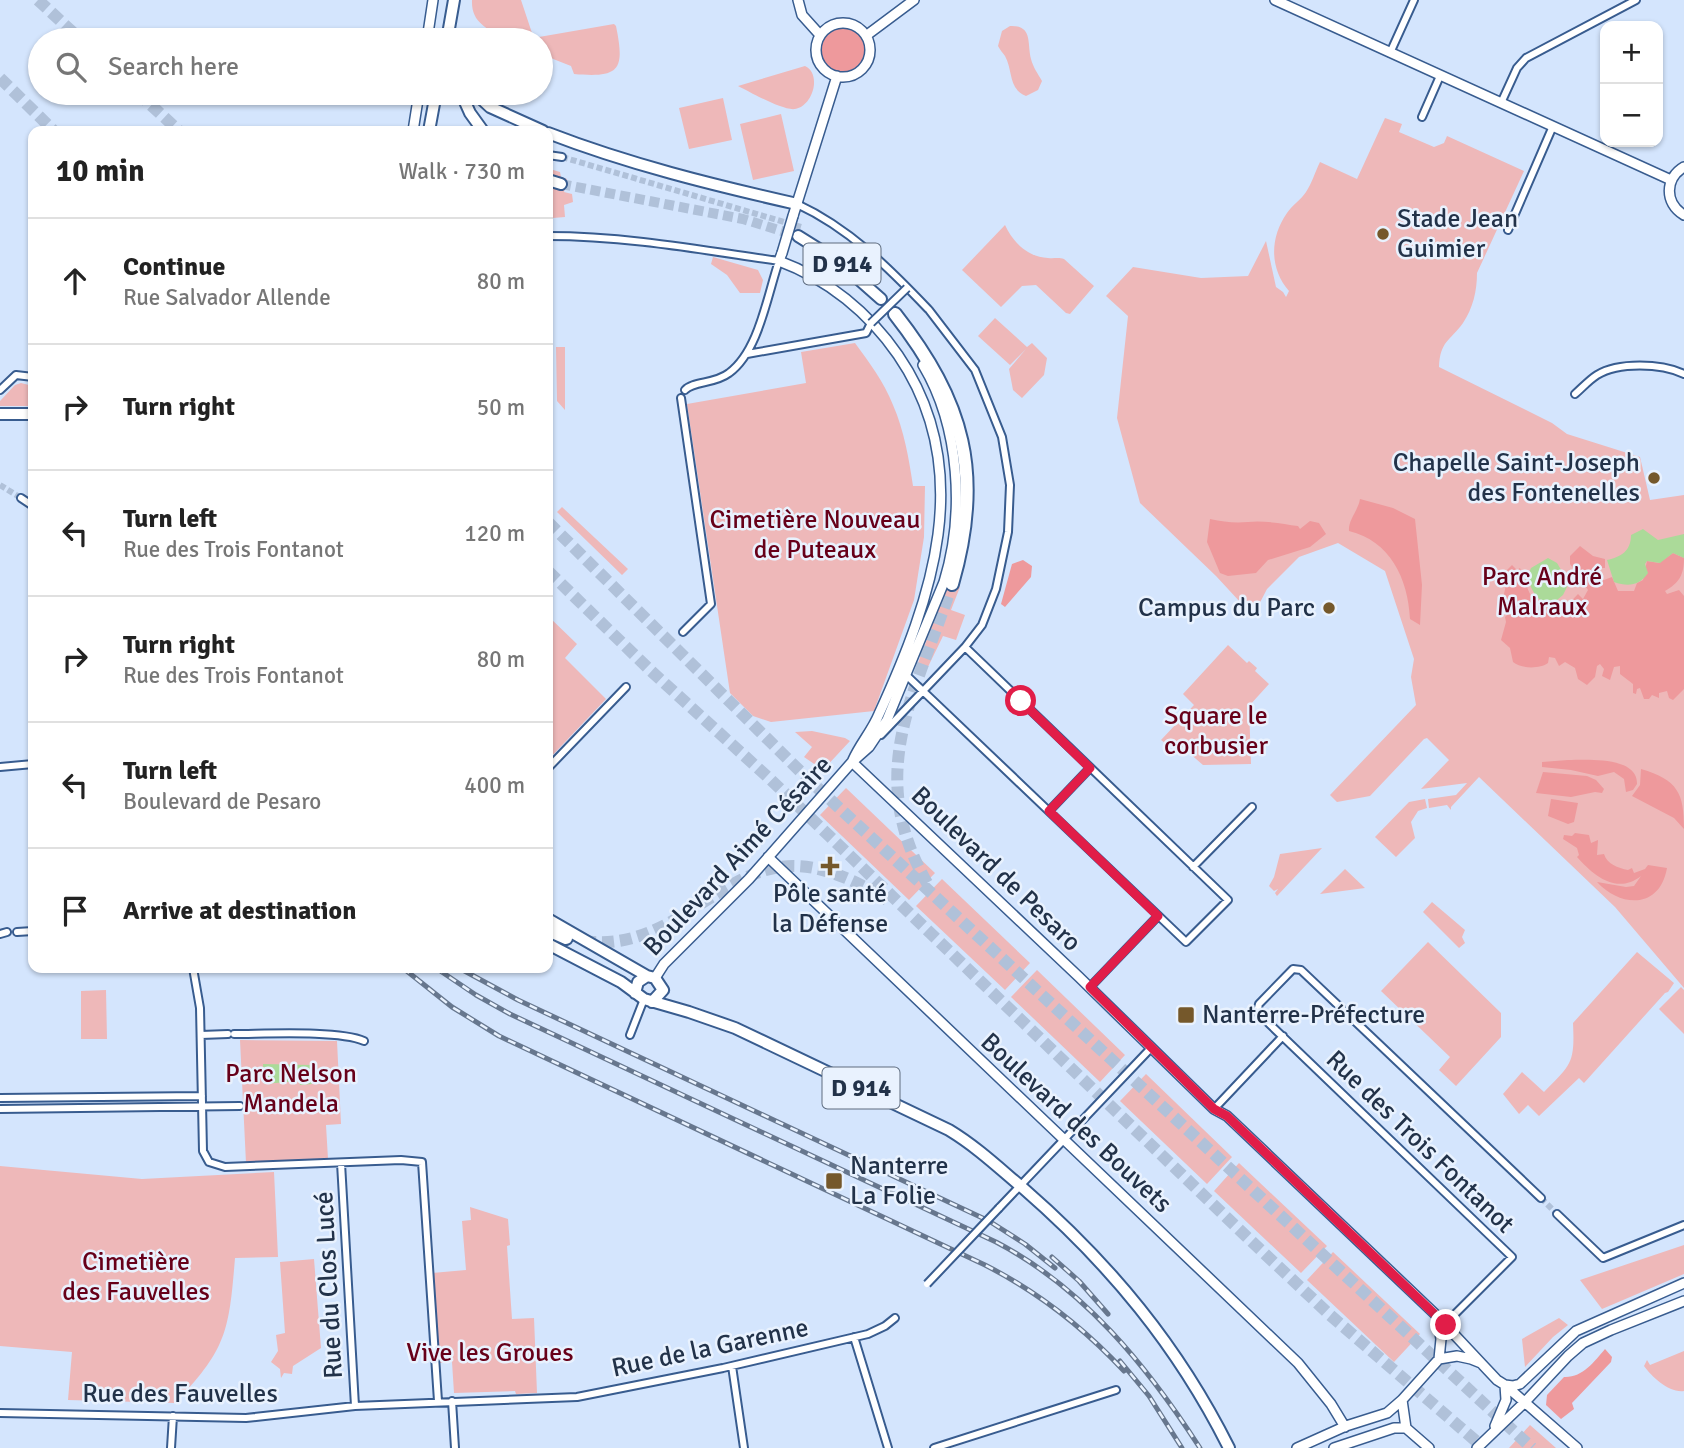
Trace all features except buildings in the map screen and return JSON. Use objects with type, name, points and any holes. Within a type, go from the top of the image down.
[{"type":"highway","points":[[893,315],[926,355],[942,384],[955,415],[963,446],[967,479],[966,514],[961,550],[952,584]]},
{"type":"highway","points":[[553,932],[566,939]]},
{"type":"main road","points":[[452,28],[453,4]]},
{"type":"main road","points":[[430,126],[434,105]]},
{"type":"main road","points":[[466,105],[479,126]]},
{"type":"main road","points":[[488,105],[532,126]]},
{"type":"main road","points":[[553,135],[652,168],[797,204]]},
{"type":"main road","points":[[553,182],[561,184]]},
{"type":"main road","name":"D 914","points":[[798,236],[838,261],[881,299]]},
{"type":"main road","points":[[6,414],[28,414]]},
{"type":"main road","points":[[553,922],[651,977],[663,990],[644,998],[638,982],[651,977]]},
{"type":"main road","name":"D 914","points":[[553,947],[621,982],[644,998],[734,1028],[948,1130],[982,1151],[1085,1245],[1131,1296],[1174,1355],[1228,1448]]},
{"type":"main road","name":"D 914","points":[[663,990],[689,1012]]},
{"type":"street","points":[[429,28],[433,0]]},
{"type":"street","points":[[798,0],[802,15],[820,35]]},
{"type":"street","points":[[867,34],[914,0]]},
{"type":"street","points":[[1275,0],[1671,180]]},
{"type":"street","points":[[1390,53],[1413,0]]},
{"type":"street","points":[[1501,103],[1517,68],[1526,58],[1636,0]]},
{"type":"street","points":[[849,23],[867,34],[870,51],[867,63],[857,73],[836,76],[826,71],[818,61],[816,50],[820,35],[828,27],[849,23]]},
{"type":"street","points":[[685,390],[690,385],[723,377],[747,354],[754,340],[836,76]]},
{"type":"street","points":[[1422,117],[1440,76]]},
{"type":"street","points":[[414,126],[417,105]]},
{"type":"street","points":[[1508,230],[1553,126]]},
{"type":"street","points":[[553,156],[562,158]]},
{"type":"street","points":[[1684,167],[1671,180],[1669,186],[1670,200],[1684,215]]},
{"type":"street","points":[[797,204],[853,238],[885,265],[929,309],[975,370],[1002,437],[1007,464],[1010,511],[1002,565],[986,617],[965,647],[869,747]]},
{"type":"street","points":[[553,236],[680,244],[780,257]]},
{"type":"street","name":"Boulevard Aimé Césaire","points":[[651,977],[768,857],[852,762],[869,747],[887,720],[930,580],[938,542],[942,481],[937,448],[925,408],[909,373],[892,346],[838,292],[780,257]]},
{"type":"street","points":[[747,354],[866,333],[871,323],[908,288]]},
{"type":"street","name":"Boulevard Aimé Césaire","points":[[852,762],[902,672],[935,605],[950,564],[954,541],[957,500],[954,452],[926,370],[893,315]]},
{"type":"street","points":[[1575,394],[1598,374],[1627,366],[1655,366],[1684,374]]},
{"type":"street","points":[[0,390],[16,375],[28,376]]},
{"type":"street","points":[[681,398],[711,604],[683,632]]},
{"type":"street","points":[[21,498],[28,503]]},
{"type":"street","name":"Boulevard Aimé Césaire","points":[[930,580],[935,605]]},
{"type":"street","points":[[902,672],[1186,942],[1228,900],[965,647]]},
{"type":"street","points":[[553,763],[626,687]]},
{"type":"street","name":"Boulevard de Pesaro","points":[[852,762],[1090,987],[1214,1109],[1227,1116],[1497,1380],[1577,1448]]},
{"type":"street","points":[[0,767],[28,765]]},
{"type":"street","points":[[1049,811],[1090,768]]},
{"type":"street","points":[[1193,867],[1252,807]]},
{"type":"street","name":"Boulevard des Bouvets","points":[[768,857],[1297,1363],[1331,1404],[1345,1427]]},
{"type":"street","points":[[1090,987],[1158,916]]},
{"type":"street","points":[[17,932],[28,931]]},
{"type":"street","name":"Rue des Trois Fontanot","points":[[1443,1326],[1512,1257],[1257,1012],[1256,1007],[1297,968],[1541,1198]]},
{"type":"street","points":[[194,973],[200,1008],[203,1151],[209,1162],[216,1166],[401,1160],[422,1162],[438,1401]]},
{"type":"street","points":[[630,1035],[644,998]]},
{"type":"street","points":[[201,1035],[336,1036],[355,1037],[364,1041]]},
{"type":"street","points":[[1214,1109],[1283,1036]]},
{"type":"street","points":[[927,1284],[1151,1048]]},
{"type":"street","points":[[0,1098],[202,1096]]},
{"type":"street","points":[[0,1109],[240,1106]]},
{"type":"street","name":"Rue du Clos Lucé","points":[[343,1163],[357,1406]]},
{"type":"street","points":[[1557,1214],[1603,1258],[1684,1226]]},
{"type":"street","points":[[1492,1432],[1505,1407],[1505,1385],[1520,1384],[1570,1335],[1684,1283]]},
{"type":"street","points":[[1477,1448],[1576,1349],[1611,1330],[1684,1301]]},
{"type":"street","points":[[1608,1316],[1611,1330]]},
{"type":"street","name":"Rue de la Garenne","points":[[357,1406],[577,1396],[732,1366],[854,1338],[885,1326],[895,1318]]},
{"type":"street","points":[[1297,1448],[1345,1427],[1382,1416],[1402,1401],[1439,1359],[1443,1326]]},
{"type":"street","points":[[854,1338],[888,1448]]},
{"type":"street","points":[[1439,1359],[1457,1356],[1481,1363]]},
{"type":"street","points":[[732,1366],[744,1448]]},
{"type":"street","points":[[934,1448],[1116,1390]]},
{"type":"street","points":[[452,1401],[455,1448]]},
{"type":"street","points":[[1402,1401],[1406,1428],[1429,1448]]},
{"type":"street","name":"Rue des Fauvelles","points":[[0,1413],[246,1418],[357,1406]]},
{"type":"street","points":[[171,1448],[173,1416]]},
{"type":"street","points":[[1334,1448],[1394,1428],[1406,1428]]},
{"type":"green space","points":[[472,0],[521,0],[530,28],[487,28],[477,19]]},
{"type":"green space","points":[[614,24],[619,41],[619,62],[610,72],[574,74],[571,66],[553,59],[553,35]]},
{"type":"green space","points":[[1010,26],[1017,26],[1026,32],[1032,62],[1042,81],[1038,90],[1026,96],[1016,89],[1005,56],[998,46],[1002,31]]},
{"type":"green space","points":[[805,66],[813,76],[813,89],[807,102],[795,109],[775,104],[738,86]]},
{"type":"green space","points":[[723,98],[732,140],[689,149],[679,108]]},
{"type":"green space","points":[[781,114],[794,171],[753,180],[740,124]]},
{"type":"green space","name":"Parc André Malraux","points":[[1385,118],[1402,124],[1399,132],[1434,147],[1444,143],[1447,136],[1524,171],[1477,273],[1475,293],[1469,311],[1463,323],[1446,342],[1441,352],[1439,367],[1552,423],[1567,434],[1640,457],[1650,500],[1684,495],[1684,988],[1615,907],[1479,777],[1451,810],[1447,805],[1429,808],[1428,799],[1456,795],[1467,783],[1421,789],[1449,760],[1427,738],[1370,796],[1337,802],[1330,795],[1416,705],[1411,677],[1414,659],[1385,571],[1338,543],[1299,557],[1267,589],[1253,616],[1216,576],[1140,503],[1117,418],[1128,316],[1106,296],[1133,267],[1201,278],[1248,276],[1266,241],[1276,287],[1286,297],[1289,291],[1278,272],[1274,252],[1281,222],[1306,192],[1320,162],[1357,179]]},
{"type":"green space","points":[[553,170],[567,179],[564,192],[572,194],[573,202],[564,205],[565,217],[553,218]]},
{"type":"green space","points":[[1005,225],[1012,237],[1027,252],[1040,257],[1064,259],[1094,286],[1070,314],[1036,285],[1022,286],[1001,307],[962,270]]},
{"type":"green space","points":[[713,257],[758,270],[763,280],[760,293],[740,293],[727,275],[711,264]]},
{"type":"green space","points":[[995,318],[1027,347],[1032,343],[1047,358],[1044,375],[1022,398],[1013,390],[1009,369],[1026,349],[1010,365],[978,336]]},
{"type":"green space","name":"Cimetière Nouveau de Puteaux","points":[[855,343],[881,380],[893,405],[903,434],[913,486],[925,486],[924,537],[914,600],[874,711],[771,722],[753,716],[730,693],[687,404],[806,383],[801,352]]},
{"type":"green space","points":[[556,347],[565,347],[565,410],[557,401]]},
{"type":"green space","points":[[15,385],[28,385],[28,406],[0,406],[0,401]]},
{"type":"green space","points":[[562,507],[628,569],[622,575],[557,512]]},
{"type":"green space","points":[[949,582],[960,587],[951,610],[965,615],[956,640],[943,636],[925,673],[916,668]]},
{"type":"green space","points":[[553,621],[577,644],[565,658],[606,699],[553,755]]},
{"type":"green space","name":"Square le corbusier","points":[[1228,645],[1247,663],[1249,661],[1257,668],[1255,671],[1269,684],[1249,706],[1251,764],[1203,765],[1181,746],[1170,747],[1161,740],[1194,705],[1183,694]]},
{"type":"green space","points":[[812,731],[850,741],[823,770],[804,757],[812,747],[795,732]]},
{"type":"green space","points":[[846,788],[935,873],[909,900],[820,815]]},
{"type":"green space","points":[[1425,799],[1427,808],[1418,811],[1411,822],[1415,838],[1396,857],[1375,837],[1409,802]]},
{"type":"green space","points":[[1322,848],[1277,896],[1275,893],[1278,889],[1274,891],[1269,886],[1280,854]]},
{"type":"green space","points":[[1345,869],[1365,888],[1320,894]]},
{"type":"green space","points":[[942,879],[1030,963],[1005,990],[916,906]]},
{"type":"green space","points":[[1432,902],[1465,930],[1462,937],[1465,943],[1459,948],[1423,912]]},
{"type":"green space","points":[[1428,942],[1501,1013],[1501,1037],[1456,1086],[1439,1070],[1450,1057],[1381,991]]},
{"type":"green space","points":[[1637,952],[1674,983],[1668,992],[1584,1083],[1579,1078],[1539,1116],[1528,1105],[1519,1114],[1503,1094],[1522,1072],[1544,1092],[1566,1069],[1572,1055],[1573,1023]]},
{"type":"green space","points":[[1037,970],[1125,1055],[1100,1082],[1011,997]]},
{"type":"green space","points":[[1681,987],[1684,990],[1684,1034],[1659,1009]]},
{"type":"green space","points":[[106,990],[107,1039],[81,1039],[81,991]]},
{"type":"green space","name":"Parc Nelson Mandela","points":[[240,1040],[337,1041],[341,1124],[326,1125],[328,1159],[246,1163]]},
{"type":"green space","points":[[1146,1074],[1232,1157],[1207,1184],[1120,1101]]},
{"type":"green space","points":[[1239,1163],[1327,1246],[1301,1273],[1214,1191]]},
{"type":"green space","name":"Cimetière des Fauvelles","points":[[0,1166],[142,1179],[274,1172],[278,1257],[235,1258],[230,1304],[222,1338],[205,1368],[175,1403],[68,1400],[72,1352],[0,1346]]},
{"type":"green space","name":"Vive les Groues","points":[[470,1207],[508,1219],[512,1319],[534,1318],[537,1393],[454,1393],[452,1362],[439,1363],[432,1273],[466,1270],[462,1221],[471,1220]]},
{"type":"green space","points":[[1684,1245],[1684,1274],[1602,1309],[1580,1280]]},
{"type":"green space","points":[[1333,1252],[1420,1334],[1394,1362],[1307,1280]]},
{"type":"green space","points":[[314,1259],[321,1348],[293,1366],[292,1374],[284,1373],[281,1378],[280,1369],[271,1362],[278,1351],[276,1335],[285,1333],[280,1262]]},
{"type":"green space","points":[[1559,1318],[1568,1325],[1525,1367],[1522,1339]]},
{"type":"green space","points":[[1684,1351],[1684,1391],[1667,1387],[1644,1366],[1647,1360],[1650,1365]]},
{"type":"green space","points":[[1530,1425],[1556,1448],[1509,1448]]},
{"type":"shaded area","points":[[842,26],[858,33],[865,49],[858,65],[842,72],[826,65],[819,49],[826,33]]},
{"type":"shaded area","points":[[1360,499],[1393,508],[1415,519],[1422,585],[1420,625],[1410,619],[1401,576],[1386,552],[1376,543],[1349,531]]},
{"type":"shaded area","points":[[1210,519],[1273,522],[1298,526],[1300,529],[1310,521],[1319,523],[1326,534],[1310,547],[1268,560],[1256,573],[1228,576],[1220,573],[1207,542]]},
{"type":"shaded area","points":[[1643,529],[1658,540],[1684,534],[1684,558],[1673,553],[1660,563],[1647,561],[1645,564],[1648,573],[1641,581],[1629,585],[1614,582],[1607,560],[1624,552],[1631,535]]},
{"type":"shaded area","points":[[1580,546],[1593,556],[1605,559],[1605,568],[1597,568],[1599,578],[1604,580],[1612,577],[1618,591],[1634,591],[1637,583],[1643,580],[1647,561],[1659,563],[1673,553],[1684,558],[1680,578],[1665,591],[1667,594],[1679,590],[1684,596],[1684,689],[1673,700],[1669,698],[1667,691],[1659,693],[1659,698],[1652,695],[1649,699],[1644,699],[1640,688],[1636,694],[1633,693],[1633,684],[1620,674],[1620,666],[1614,667],[1610,680],[1602,676],[1604,669],[1600,664],[1595,677],[1587,685],[1578,679],[1575,668],[1565,662],[1559,666],[1555,658],[1549,657],[1548,663],[1536,667],[1525,667],[1513,662],[1510,648],[1501,640],[1505,617],[1513,609],[1506,604],[1506,585],[1500,587],[1495,582],[1512,565],[1517,570],[1520,568],[1537,605],[1549,614],[1557,616],[1578,594],[1583,599],[1588,590],[1570,564],[1570,556]]},
{"type":"shaded area","points":[[1548,558],[1557,563],[1569,583],[1563,595],[1551,605],[1535,594],[1528,575],[1531,568]]},
{"type":"shaded area","points":[[1023,560],[1032,566],[1031,577],[1005,607],[1001,604],[1012,564]]},
{"type":"shaded area","points":[[1598,760],[1621,764],[1635,775],[1637,784],[1633,790],[1626,792],[1624,779],[1614,772],[1598,776],[1542,767],[1542,762]]},
{"type":"shaded area","points":[[1641,769],[1671,783],[1680,797],[1684,829],[1674,818],[1632,796],[1640,785]]},
{"type":"shaded area","points":[[1543,772],[1587,776],[1596,780],[1604,789],[1602,793],[1571,797],[1536,793]]},
{"type":"shaded area","points":[[1551,799],[1578,803],[1574,822],[1568,824],[1548,816]]},
{"type":"shaded area","points":[[1575,833],[1589,835],[1591,843],[1598,840],[1597,855],[1604,854],[1610,863],[1617,867],[1628,870],[1632,868],[1634,873],[1648,865],[1667,868],[1663,881],[1648,897],[1628,900],[1617,897],[1597,882],[1634,886],[1641,876],[1623,884],[1606,881],[1598,876],[1577,857],[1577,848],[1563,839],[1564,835],[1572,836]]},
{"type":"shaded area","points":[[263,1064],[311,1065],[312,1084],[300,1085],[299,1081],[264,1084]]},
{"type":"shaded area","points":[[1605,1349],[1612,1357],[1611,1362],[1572,1403],[1574,1409],[1561,1419],[1546,1405],[1547,1395],[1564,1377],[1576,1375],[1587,1368]]},
{"type":"tunnel","points":[[38,0],[68,28]]},
{"type":"tunnel","points":[[0,78],[49,126]]},
{"type":"tunnel","points":[[151,105],[174,126]]},
{"type":"tunnel","points":[[562,157],[801,227]]},
{"type":"tunnel","points":[[561,184],[743,219],[795,235]]},
{"type":"tunnel","points":[[0,485],[21,498]]},
{"type":"tunnel","points":[[553,527],[809,780],[1532,1448]]},
{"type":"tunnel","points":[[553,576],[650,670],[771,780],[1330,1315],[1484,1448]]},
{"type":"tunnel","points":[[927,883],[908,842],[899,804],[898,768],[902,732],[912,697],[952,584]]},
{"type":"tunnel","points":[[584,941],[615,941],[644,934],[670,922],[744,878],[770,869],[797,866],[821,869],[856,882],[887,900]]},
{"type":"tunnel","points":[[1541,1198],[1557,1214]]},
{"type":"railway","points":[[409,973],[452,1007],[499,1036],[1005,1276],[1059,1312],[1124,1371]]},
{"type":"railway","points":[[443,973],[510,1014],[996,1242],[1028,1261],[1058,1282],[1111,1332],[1158,1388],[1200,1448]]},
{"type":"railway","points":[[468,973],[518,1000],[989,1221],[1025,1244],[1055,1268]]},
{"type":"railway","points":[[1052,1257],[1079,1281],[1108,1314]]},
{"type":"railway","points":[[1120,1361],[1149,1396],[1182,1448]]},
{"type":"place","name":"Stade Jean Guimier","points":[[1383,234]]},
{"type":"place","name":"Chapelle Saint-Joseph des Fontenelles","points":[[1654,478]]},
{"type":"place","name":"Campus du Parc","points":[[1329,608]]},
{"type":"place","name":"Pôle santé la Défense","points":[[830,866]]},
{"type":"place","name":"Nanterre-Préfecture","points":[[1186,1015]]},
{"type":"place","name":"Nanterre La Folie","points":[[834,1181]]},
{"type":"route","points":[[1021,701],[1090,768],[1049,811],[1158,916],[1090,987],[1214,1109],[1227,1116],[1446,1325]]}]
